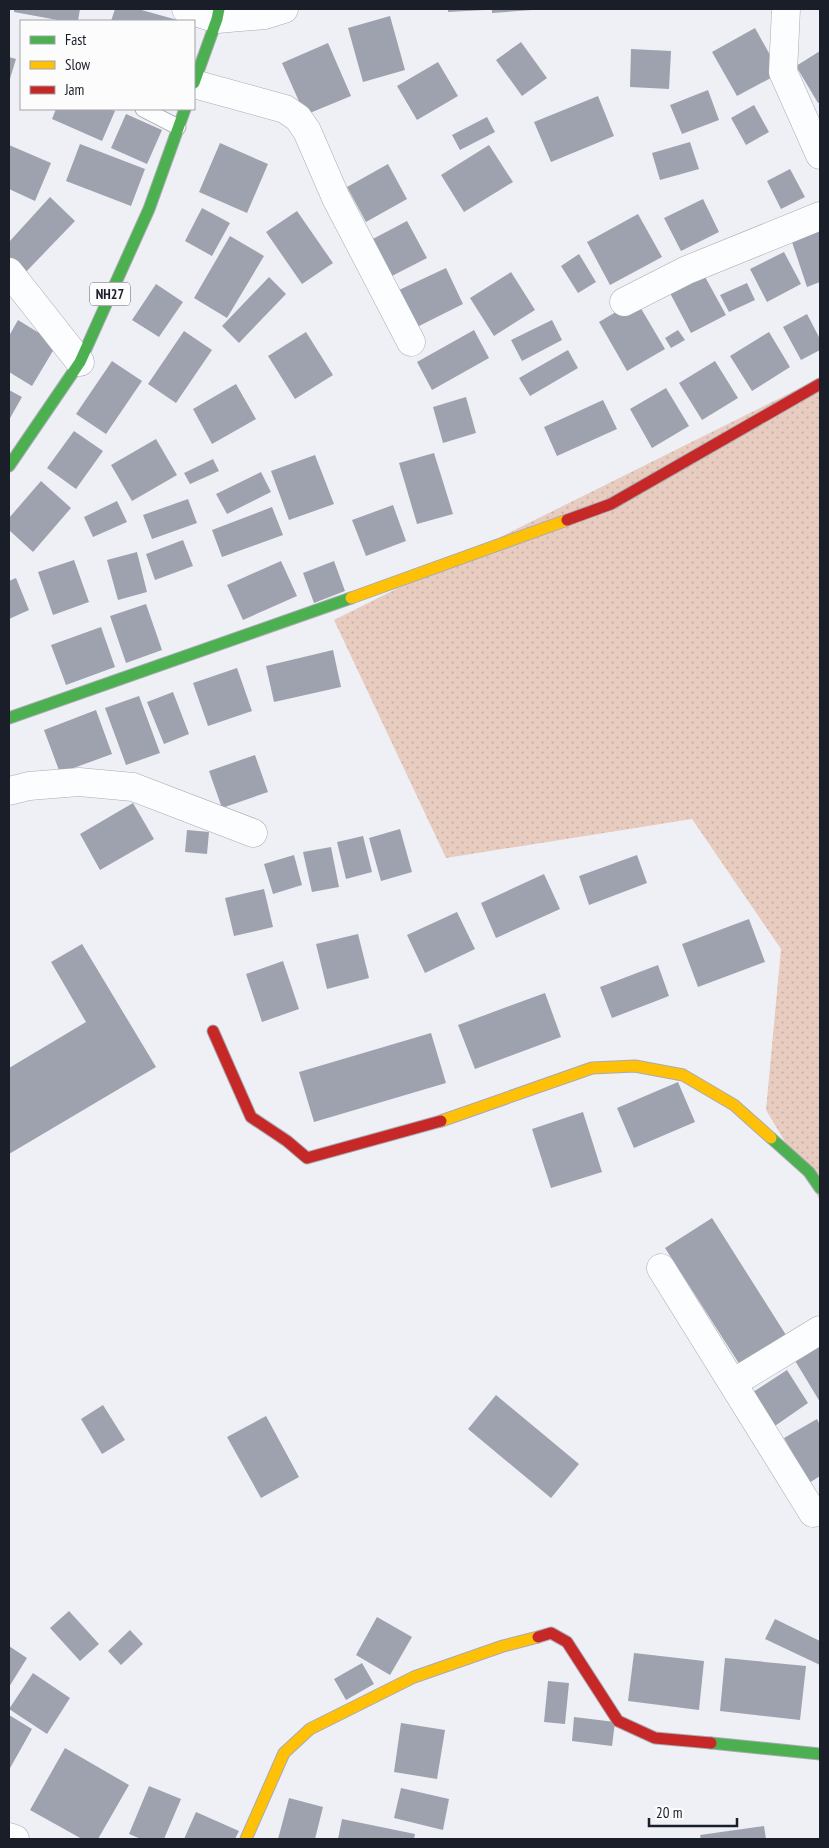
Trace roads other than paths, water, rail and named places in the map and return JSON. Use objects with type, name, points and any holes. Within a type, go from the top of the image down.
[{"type":"main road","points":[[195,81],[218,14]]},
{"type":"main road","name":"NH27","points":[[9,466],[80,362],[149,208],[185,110]]},
{"type":"main road","points":[[9,718],[189,656],[611,504],[820,384]]},
{"type":"main road","points":[[213,1031],[251,1117],[288,1141],[307,1158],[458,1116],[592,1068],[635,1066],[683,1075],[734,1105],[809,1172],[820,1188]]},
{"type":"main road","points":[[246,1839],[284,1754],[310,1729],[414,1677],[503,1646],[552,1633],[568,1642],[618,1721],[655,1738],[820,1754]]},
{"type":"street","points":[[186,9],[218,14],[265,15],[284,9]]},
{"type":"street","points":[[786,9],[783,72],[820,156]]},
{"type":"street","points":[[195,84],[285,109],[298,118],[307,131],[336,198],[411,342]]},
{"type":"street","points":[[624,302],[687,270],[820,216]]},
{"type":"street","points":[[9,272],[80,362]]},
{"type":"street","points":[[9,791],[29,786],[79,782],[133,787],[253,833]]},
{"type":"street","points":[[662,1268],[813,1513]]},
{"type":"street","points":[[733,1383],[820,1330]]},
{"type":"street","points":[[9,1837],[15,1839]]},
{"type":"lane","points":[[145,110],[178,126]]}]
